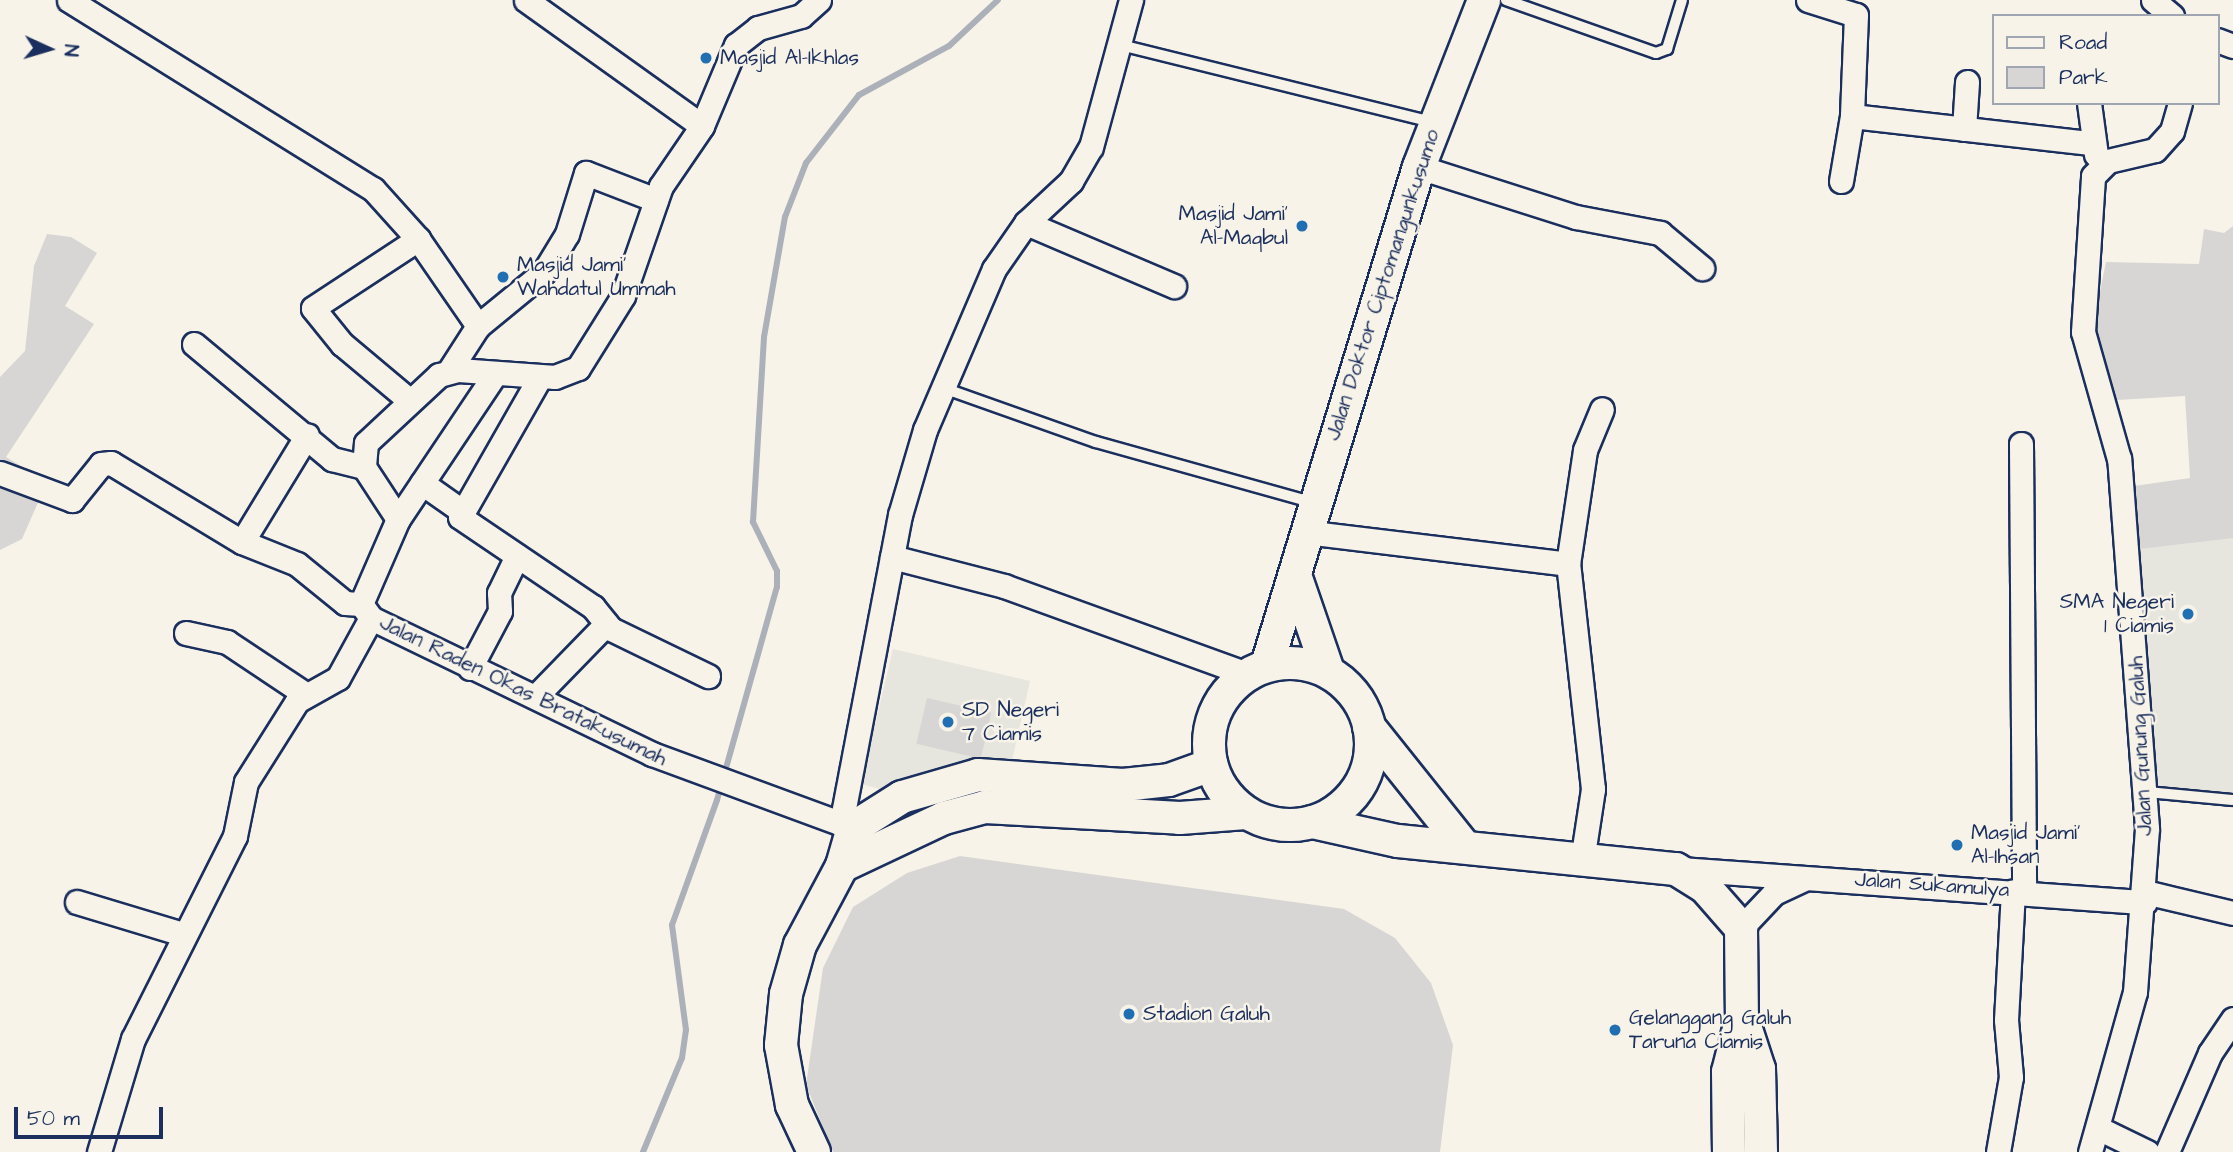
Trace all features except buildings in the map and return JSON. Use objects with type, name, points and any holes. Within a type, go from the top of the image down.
[{"type":"main road","name":"Jalan Doktor Ciptomangunkusumo","points":[[1257,669],[1295,575],[1309,517],[1419,167],[1484,0]]},
{"type":"main road","points":[[1295,575],[1328,671]]},
{"type":"main road","points":[[1369,727],[1363,778],[1342,806],[1312,822],[1278,825],[1247,813],[1225,792],[1211,765],[1211,723],[1219,704],[1257,669],[1298,662],[1328,671],[1350,689],[1369,727],[1465,846]]},
{"type":"main road","points":[[814,1152],[792,1105],[781,1045],[786,994],[800,945],[842,866],[847,826],[902,797],[978,775],[1020,773],[1123,785],[1169,780],[1211,765]]},
{"type":"main road","points":[[978,775],[985,807]]},
{"type":"main road","points":[[842,866],[944,818],[985,807],[1180,818],[1247,813]]},
{"type":"main road","name":"Jalan Sukamulya","points":[[1312,822],[1398,841],[1465,846],[1582,862],[1676,869]]},
{"type":"main road","points":[[1676,869],[1724,904],[1741,928],[1742,1017],[1728,1072],[1730,1152]]},
{"type":"main road","points":[[1742,1017],[1759,1069],[1761,1152]]},
{"type":"street","points":[[69,0],[373,189],[418,239],[478,326]]},
{"type":"street","points":[[526,0],[702,126]]},
{"type":"street","points":[[449,371],[540,377],[568,374],[585,360],[642,257],[656,200],[702,126],[736,45],[758,28],[812,10],[820,0]]},
{"type":"street","points":[[847,826],[892,557],[925,430],[946,389],[994,269],[1026,223],[1071,181],[1091,146],[1121,45],[1130,0]]},
{"type":"street","points":[[1808,0],[1856,15],[1852,116],[1841,181]]},
{"type":"street","points":[[2153,0],[2170,14]]},
{"type":"street","points":[[1964,129],[1967,82]]},
{"type":"street","points":[[2089,105],[2090,142],[2101,164],[2155,150],[2172,131],[2179,105]]},
{"type":"street","points":[[1852,116],[2090,142]]},
{"type":"street","name":"Jalan Gunung Galuh","points":[[2101,164],[2093,176],[2083,332],[2119,460],[2147,793],[2145,897]]},
{"type":"street","points":[[1419,167],[1576,217],[1660,233],[1702,268]]},
{"type":"street","points":[[398,519],[364,467],[366,443],[409,400],[449,371],[478,326],[544,272],[567,234],[586,173],[656,200]]},
{"type":"street","points":[[1026,223],[1174,286]]},
{"type":"street","points":[[409,400],[342,344],[313,308],[418,239]]},
{"type":"street","points":[[194,344],[307,435],[332,459],[364,467]]},
{"type":"street","name":"Jalan Raden Okas Bratakusumah","points":[[495,374],[398,519],[366,611],[470,668],[538,694],[699,774],[847,826]]},
{"type":"street","points":[[540,377],[459,509],[460,517],[593,607],[606,624],[708,676]]},
{"type":"street","points":[[1582,862],[1593,789],[1568,564],[1585,450],[1602,409]]},
{"type":"street","points":[[242,542],[307,435]]},
{"type":"street","points":[[1998,1152],[2009,1102],[2006,1020],[2019,891],[2021,444]]},
{"type":"street","points":[[0,473],[72,500],[101,464],[111,463],[242,542],[297,564],[345,603],[366,611],[338,678],[305,694],[246,782],[235,835],[183,934],[133,1039],[99,1152]]},
{"type":"street","points":[[422,483],[459,509]]},
{"type":"street","points":[[1309,517],[1568,564]]},
{"type":"street","points":[[470,668],[500,611],[499,593],[517,555]]},
{"type":"street","points":[[892,557],[1004,586],[1257,669]]},
{"type":"street","points":[[538,694],[606,624]]},
{"type":"street","points":[[186,633],[227,642],[305,694]]},
{"type":"street","name":"Jalan Sukamulya","points":[[1676,869],[2145,897],[2233,913]]},
{"type":"street","points":[[1741,928],[1774,893],[1807,877]]},
{"type":"street","points":[[2090,1152],[2135,992],[2145,897]]},
{"type":"street","points":[[77,902],[183,934]]},
{"type":"street","points":[[2167,1152],[2210,1053],[2233,1019]]},
{"type":"street","points":[[2098,1128],[2147,1152]]},
{"type":"lane","points":[[1506,0],[1656,53],[1667,49],[1682,0]]},
{"type":"lane","points":[[1121,45],[1435,122]]},
{"type":"lane","points":[[946,389],[1309,517]]},
{"type":"lane","points":[[2147,793],[2233,800]]},
{"type":"shaded area","name":"SMA Negeri 1 Ciamis","points":[[2212,538],[2233,538],[2233,797],[2155,785],[2139,549]]},
{"type":"shaded area","name":"SD Negeri 7 Ciamis","points":[[893,649],[1030,681],[1011,765],[895,793],[861,784]]},
{"type":"green space","points":[[2233,226],[2233,538],[2139,549],[2134,486],[2190,478],[2185,396],[2117,400],[2093,326],[2106,262],[2199,264],[2204,229],[2224,233]]},
{"type":"green space","points":[[47,234],[71,237],[97,253],[65,306],[94,324],[6,457],[47,482],[22,539],[0,550],[0,377],[25,351],[34,266]]},
{"type":"green space","points":[[927,698],[991,713],[981,759],[916,744]]},
{"type":"green space","name":"Stadion Galuh","points":[[960,856],[1344,909],[1395,938],[1431,983],[1453,1045],[1440,1152],[833,1152],[806,1085],[823,968],[853,907],[907,873]]},
{"type":"waterway","points":[[643,1152],[682,1058],[686,1030],[672,925],[717,800],[777,587],[777,571],[753,522],[764,337],[785,217],[806,163],[859,95],[949,46],[998,0]]},
{"type":"place","name":"Masjid Al-Ikhlas","points":[[706,58]]},
{"type":"place","name":"Masjid Jami' Al-Maqbul","points":[[1302,226]]},
{"type":"place","name":"Masjid Jami' Wahdatul Ummah","points":[[503,277]]},
{"type":"place","name":"SMA Negeri 1 Ciamis","points":[[2188,614]]},
{"type":"place","name":"SD Negeri 7 Ciamis","points":[[948,722]]},
{"type":"place","name":"Masjid Jami' Al-Ihsan","points":[[1957,845]]},
{"type":"place","name":"Stadion Galuh","points":[[1129,1014]]},
{"type":"place","name":"Gelanggang Galuh Taruna Ciamis","points":[[1615,1030]]}]
